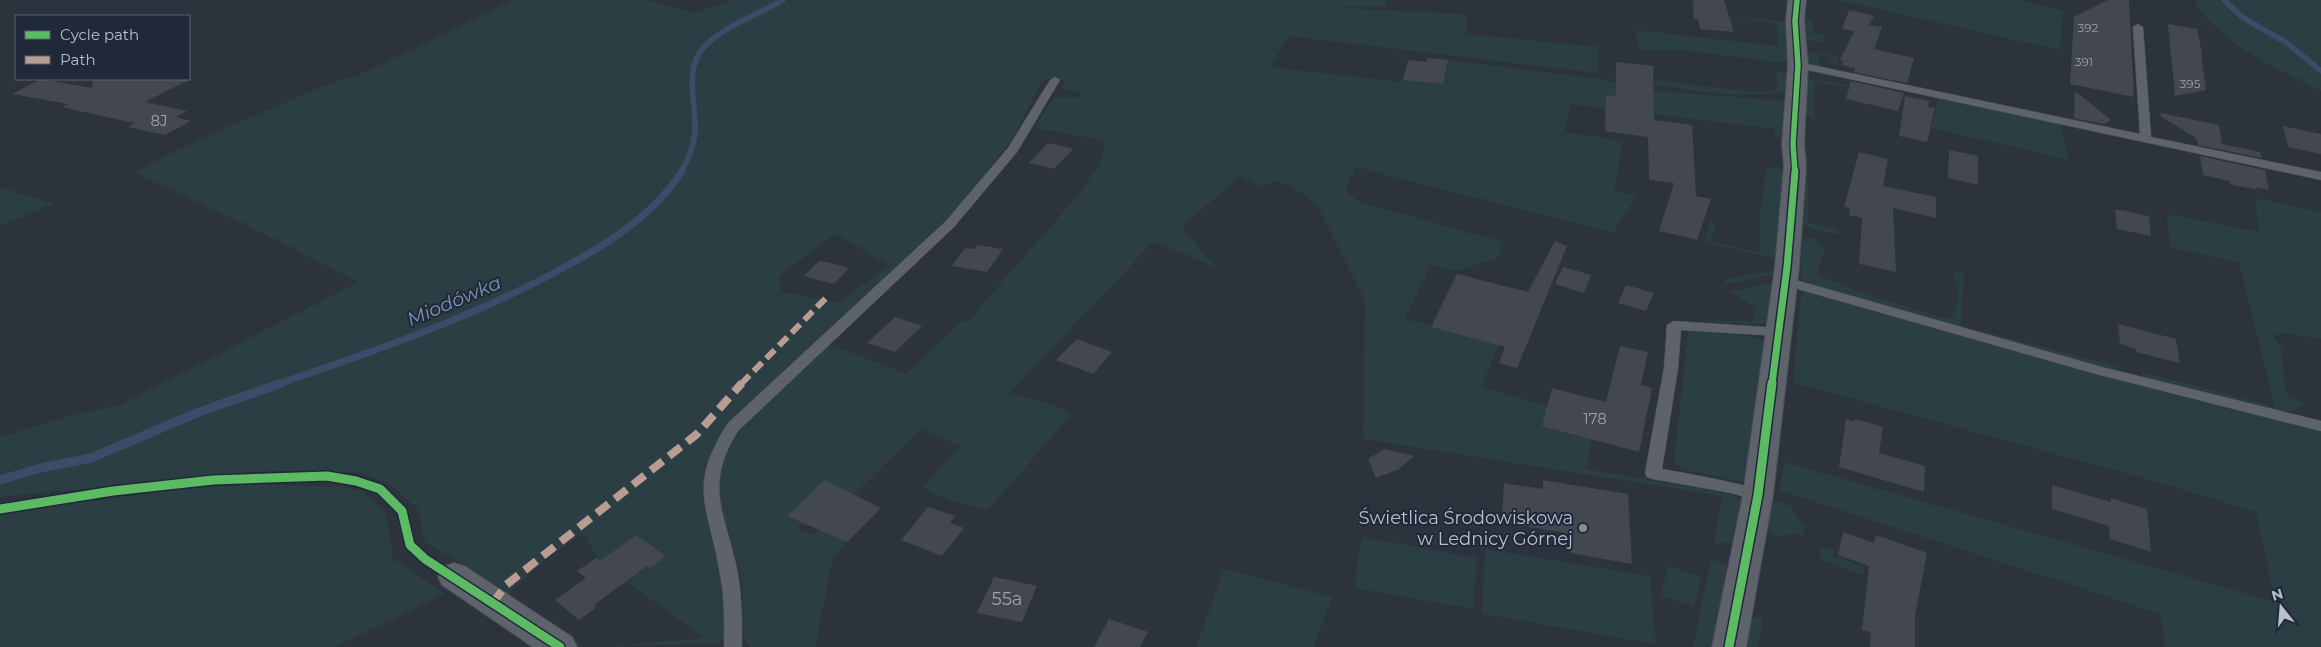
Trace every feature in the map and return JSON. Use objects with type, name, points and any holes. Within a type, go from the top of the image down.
[{"type":"street","points":[[1729,647],[1758,495],[1785,281],[1795,174],[1793,144],[1798,65],[1795,21],[1797,0]]},
{"type":"street","points":[[454,576],[560,647]]},
{"type":"lane","points":[[2138,27],[2146,139]]},
{"type":"lane","points":[[1798,65],[2321,176]]},
{"type":"lane","points":[[733,647],[733,612],[728,573],[712,507],[710,486],[711,472],[720,445],[733,427],[950,224],[1013,150],[1055,80]]},
{"type":"lane","points":[[1785,281],[2101,371],[2321,426]]},
{"type":"lane","points":[[1758,495],[1731,487],[1653,473],[1671,368],[1674,325],[1778,332]]},
{"type":"shaded area","points":[[498,0],[648,0],[693,13],[734,0],[1387,0],[1385,7],[1325,7],[1466,14],[1466,34],[1599,47],[1598,73],[1288,36],[1270,67],[1401,82],[1403,79],[1443,84],[1448,60],[1602,79],[1643,90],[1786,101],[1786,138],[1775,139],[1775,129],[1570,104],[1565,132],[1623,141],[1614,190],[1636,196],[1613,233],[1356,167],[1345,190],[1359,202],[1504,242],[1501,254],[1493,260],[1456,271],[1432,265],[1405,318],[1499,345],[1481,387],[1548,406],[1592,439],[1586,469],[1730,494],[1743,501],[1735,543],[1714,543],[1722,496],[1363,439],[1365,301],[1317,205],[1290,185],[1275,181],[1259,186],[1240,176],[1182,227],[1217,268],[1153,242],[1010,393],[1055,405],[1071,415],[988,510],[951,501],[922,487],[961,446],[920,429],[845,503],[814,489],[787,516],[803,523],[798,528],[813,535],[819,529],[847,542],[833,557],[815,647],[751,647],[744,635],[742,585],[723,512],[719,488],[721,468],[728,448],[757,410],[826,347],[832,345],[906,374],[962,321],[969,321],[978,312],[976,311],[1075,199],[1100,164],[1105,144],[1094,139],[1037,128],[1036,125],[1054,97],[1080,97],[1081,93],[1061,88],[1064,81],[1053,79],[1045,81],[1039,86],[1014,136],[980,182],[944,223],[735,418],[716,442],[706,466],[704,486],[724,586],[728,638],[719,644],[607,646],[704,638],[626,581],[647,566],[650,568],[666,557],[636,535],[620,546],[605,565],[596,558],[586,536],[583,534],[548,557],[509,593],[508,597],[495,583],[425,542],[418,509],[387,482],[361,473],[261,471],[0,497],[0,437],[62,418],[122,404],[358,282],[252,228],[134,173],[224,129],[326,85],[355,77],[511,1]],"holes":[[[835,234],[889,265],[839,303],[782,292],[778,277]]]},
{"type":"shaded area","points":[[1838,0],[2019,0],[2063,11],[2060,50]]},
{"type":"shaded area","points":[[2198,0],[2321,0],[2321,91],[2252,55],[2236,44],[2207,19],[2195,4]]},
{"type":"shaded area","points":[[1717,15],[1789,22],[1790,61],[1782,63],[1681,50],[1640,50],[1635,30],[1778,46],[1777,25],[1774,23]]},
{"type":"shaded area","points":[[1803,20],[1813,20],[1814,33],[1825,36],[1821,43],[1804,39]]},
{"type":"shaded area","points":[[1805,52],[1823,53],[1837,57],[1840,66],[1865,73],[1830,64],[1832,57],[1819,54],[1819,65],[1822,68],[1808,65]]},
{"type":"shaded area","points":[[1773,70],[1789,74],[1790,91],[1770,94],[1748,94],[1698,91],[1648,84],[1606,74],[1747,91],[1777,91],[1777,73]]},
{"type":"shaded area","points":[[1814,79],[1846,85],[1846,87],[1814,82],[1814,119],[1806,114],[1806,80]]},
{"type":"shaded area","points":[[1938,98],[2060,123],[2069,160],[1932,128]]},
{"type":"shaded area","points":[[1768,167],[1785,169],[1778,259],[1704,242],[1710,223],[1716,224],[1711,241],[1760,253],[1760,214],[1766,171],[1770,170]]},
{"type":"shaded area","points":[[1803,181],[1812,182],[1808,184],[1808,223],[1834,228],[1845,235],[1818,231],[1802,223]]},
{"type":"shaded area","points":[[0,187],[54,204],[0,226]]},
{"type":"shaded area","points":[[2255,198],[2321,212],[2321,339],[2281,333],[2274,336],[2274,339],[2286,350],[2281,351],[2281,356],[2287,394],[2289,398],[2303,402],[2302,407],[2292,411],[2279,411],[2147,379],[2142,374],[2142,372],[2275,407],[2239,263],[2170,247],[2167,214],[2259,232]]},
{"type":"shaded area","points":[[1813,238],[1825,249],[1817,273],[1820,276],[1874,297],[1944,318],[1953,317],[1958,301],[1959,284],[1954,279],[1954,272],[1964,273],[1961,325],[1970,328],[1967,329],[1813,285],[1801,279],[1802,239]]},
{"type":"shaded area","points":[[1772,271],[1778,272],[1777,275],[1733,283],[1726,283],[1724,279]]},
{"type":"shaded area","points":[[1768,283],[1777,284],[1769,323],[1690,321],[1753,321],[1755,308],[1730,291],[1739,291]]},
{"type":"shaded area","points":[[1807,292],[1951,333],[2321,429],[2321,647],[2165,647],[2160,614],[1779,490],[1785,462],[2275,602],[2256,512],[2150,480],[1795,383],[1793,379],[1801,295]]},
{"type":"shaded area","points":[[1691,329],[1750,336],[1771,343],[1746,482],[1685,470],[1674,463],[1688,331]]},
{"type":"shaded area","points":[[1984,332],[2119,368],[2117,370],[1988,336]]},
{"type":"shaded area","points":[[256,484],[342,487],[365,492],[386,514],[393,558],[445,594],[335,647],[0,647],[0,513],[182,489]]},
{"type":"shaded area","points":[[1777,501],[1791,506],[1804,527],[1803,534],[1774,536],[1765,530],[1771,502]]},
{"type":"shaded area","points":[[1362,537],[1477,558],[1473,609],[1354,588]]},
{"type":"shaded area","points":[[1825,547],[1834,551],[1833,556],[1865,567],[1863,575],[1823,561],[1818,550]]},
{"type":"shaded area","points":[[1485,549],[1650,576],[1656,644],[1482,614]]},
{"type":"shaded area","points":[[1711,559],[1725,565],[1728,569],[1715,647],[1693,647]]},
{"type":"shaded area","points":[[1668,566],[1701,577],[1694,607],[1661,596]]},
{"type":"shaded area","points":[[1224,569],[1332,597],[1314,647],[1196,647]]},
{"type":"shaded area","points":[[1763,617],[1758,647],[1745,647],[1749,618]]},
{"type":"building","points":[[1693,0],[1724,0],[1734,32],[1700,29],[1698,19],[1694,19]]},
{"type":"building","points":[[2108,0],[2129,0],[2134,97],[2070,84],[2074,17]]},
{"type":"building","points":[[1849,10],[1874,16],[1869,25],[1882,27],[1874,49],[1914,58],[1907,83],[1854,72],[1855,68],[1842,65],[1843,61],[1840,60],[1854,31],[1842,29]]},
{"type":"building","points":[[2168,24],[2197,29],[2206,90],[2175,96]]},
{"type":"building","points":[[1427,58],[1448,60],[1443,84],[1403,80],[1408,60],[1427,62]]},
{"type":"building","points":[[1616,62],[1653,66],[1654,120],[1692,125],[1696,196],[1711,199],[1697,240],[1659,231],[1674,183],[1649,180],[1648,137],[1605,131],[1606,95],[1616,96]]},
{"type":"building","points":[[39,80],[92,88],[93,80],[189,80],[145,102],[187,111],[176,117],[191,121],[165,135],[128,127],[134,123],[62,107],[68,104],[12,94]]},
{"type":"building","points":[[1851,81],[1904,93],[1898,111],[1846,99]]},
{"type":"building","points":[[2075,91],[2111,120],[2104,124],[2074,118]]},
{"type":"building","points":[[1905,96],[1929,101],[1928,107],[1935,108],[1927,142],[1899,136]]},
{"type":"building","points":[[2161,113],[2219,125],[2222,144],[2260,152],[2262,158],[2198,145],[2196,138],[2160,116]]},
{"type":"building","points":[[2283,126],[2321,134],[2321,154],[2288,147]]},
{"type":"building","points":[[1048,143],[1073,149],[1054,169],[1029,163]]},
{"type":"building","points":[[1949,150],[1978,156],[1978,185],[1948,178]]},
{"type":"building","points":[[1859,152],[1888,159],[1883,186],[1936,197],[1936,218],[1893,208],[1896,272],[1859,264],[1862,218],[1849,215],[1850,208],[1844,207]]},
{"type":"building","points":[[2200,156],[2265,170],[2269,190],[2256,187],[2257,190],[2230,184],[2229,181],[2203,175]]},
{"type":"building","points":[[2115,209],[2149,216],[2151,236],[2117,229]]},
{"type":"building","points":[[1555,241],[1567,246],[1517,368],[1499,363],[1505,347],[1431,327],[1457,274],[1528,292]]},
{"type":"building","points":[[977,245],[1003,249],[987,272],[952,266],[965,248],[974,249]]},
{"type":"building","points":[[819,261],[849,268],[834,284],[804,276]]},
{"type":"building","points":[[1563,267],[1591,275],[1584,293],[1555,284]]},
{"type":"building","points":[[1626,285],[1654,293],[1646,311],[1618,303]]},
{"type":"building","points":[[895,317],[922,326],[895,352],[867,343]]},
{"type":"building","points":[[2118,324],[2176,339],[2180,363],[2136,352],[2136,349],[2120,344]]},
{"type":"building","points":[[1077,339],[1112,352],[1093,374],[1056,360]]},
{"type":"building","points":[[1620,346],[1648,352],[1641,385],[1652,388],[1639,452],[1542,426],[1552,388],[1606,402]]},
{"type":"building","points":[[1846,419],[1855,422],[1855,419],[1883,427],[1879,453],[1925,466],[1924,492],[1839,467]]},
{"type":"building","points":[[1384,449],[1414,456],[1399,469],[1376,478],[1368,459]]},
{"type":"building","points":[[824,480],[881,508],[847,542],[787,516]]},
{"type":"building","name":"Świetlica Środowiskowa w Lednicy Górnej","points":[[1543,480],[1628,494],[1632,564],[1571,553],[1571,534],[1502,522],[1504,483],[1543,489]]},
{"type":"building","points":[[2052,485],[2111,502],[2111,498],[2147,509],[2151,552],[2110,539],[2109,526],[2052,509]]},
{"type":"building","points":[[928,507],[955,516],[950,523],[964,528],[942,556],[901,540]]},
{"type":"building","points":[[1843,532],[1874,543],[1876,535],[1927,553],[1915,616],[1915,647],[1870,647],[1871,632],[1862,630],[1869,566],[1838,555]]},
{"type":"building","points":[[636,535],[666,556],[650,569],[647,566],[594,605],[597,607],[579,620],[555,600],[586,578],[577,571],[596,558],[600,561]]},
{"type":"building","points":[[994,577],[1037,586],[1022,622],[977,613]]},
{"type":"building","points":[[1109,619],[1148,632],[1140,647],[1094,647]]},
{"type":"waterway","name":"Miodówka","points":[[681,172],[690,153],[695,133],[692,77],[698,56],[704,47],[722,32],[783,0]]},
{"type":"waterway","points":[[2224,0],[2242,17],[2287,43],[2321,71]]},
{"type":"waterway","name":"Miodówka","points":[[278,384],[452,321],[552,274],[589,254],[641,217],[670,188],[682,171]]},
{"type":"waterway","name":"Miodówka","points":[[0,480],[41,468],[91,458],[199,412],[282,383]]},
{"type":"marked path","points":[[493,603],[506,585],[697,434],[761,362],[829,295]]},
{"type":"cycle path","points":[[1729,647],[1758,495],[1787,267],[1795,166],[1793,144],[1798,65],[1795,21],[1797,0]]},
{"type":"cycle path","points":[[0,509],[113,491],[213,480],[327,476],[356,481],[380,489],[402,511],[410,545],[425,559],[560,647]]},
{"type":"place","name":"Świetlica Środowiskowa w Lednicy Górnej","points":[[1583,528]]}]
